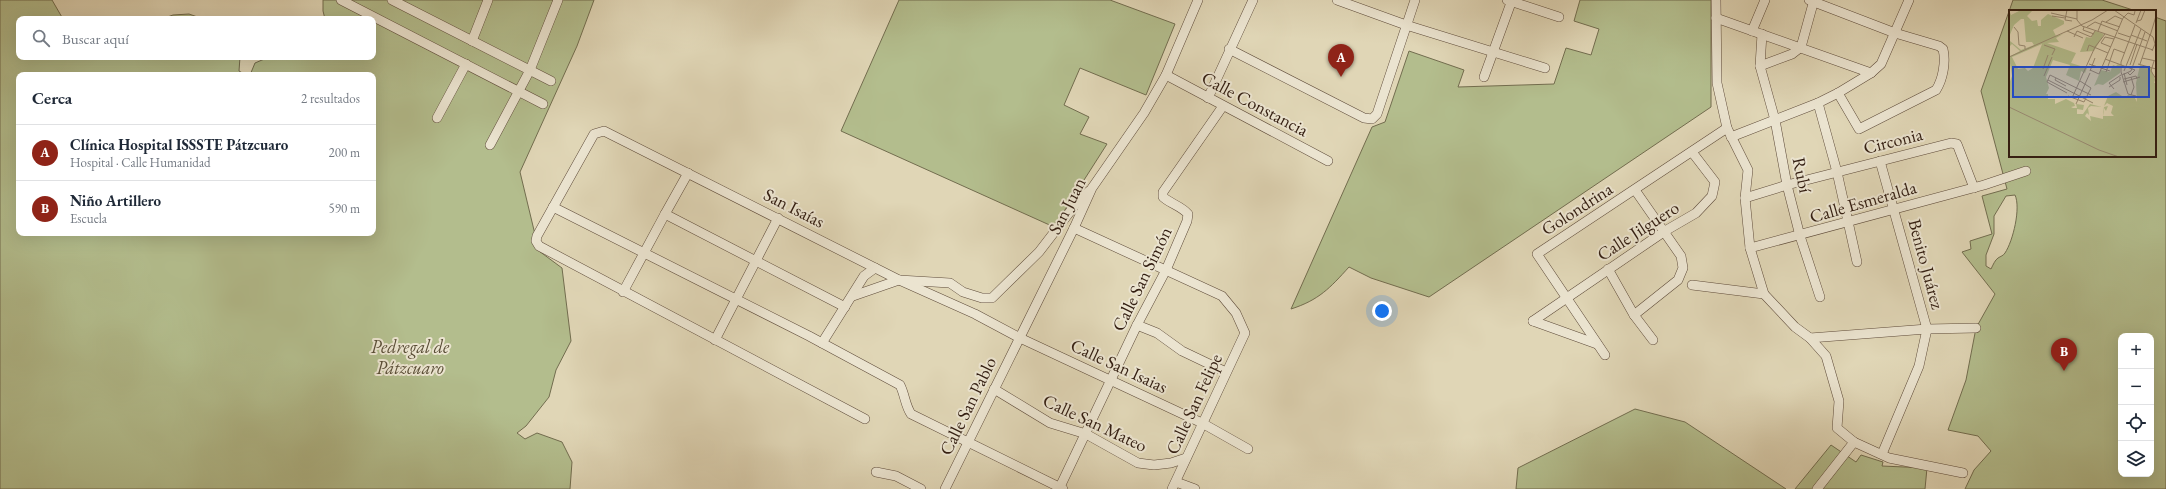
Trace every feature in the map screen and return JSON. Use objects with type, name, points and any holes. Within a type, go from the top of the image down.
[{"type":"street","points":[[341,0],[372,16]]},
{"type":"street","points":[[392,0],[551,81]]},
{"type":"street","points":[[472,41],[488,0]]},
{"type":"street","points":[[490,145],[520,92],[558,0]]},
{"type":"street","name":"San Juan","points":[[1020,338],[1092,188],[1144,113],[1166,75],[1198,0]]},
{"type":"street","points":[[1208,98],[1229,49],[1253,0]]},
{"type":"street","points":[[1337,0],[1406,25],[1545,68]]},
{"type":"street","points":[[1229,49],[1364,118],[1372,119],[1377,114],[1415,0]]},
{"type":"street","points":[[1484,77],[1510,0],[1559,17]]},
{"type":"street","points":[[1716,0],[1717,83],[1727,128],[1748,170],[1746,198],[1750,248],[1764,294],[1794,327],[1810,338],[1826,356],[1840,401],[1837,428],[1854,442],[1889,458],[1963,472]]},
{"type":"street","points":[[1752,31],[1765,0]]},
{"type":"street","points":[[1731,137],[1818,103],[1871,73],[1881,64],[1909,0]]},
{"type":"street","points":[[1760,66],[1792,54],[1802,48],[1812,1],[1895,33],[1939,46],[1943,49],[1944,66],[1940,83],[1931,92],[1859,130],[1838,93]]},
{"type":"street","points":[[376,18],[543,104]]},
{"type":"street","points":[[1716,18],[1871,73]]},
{"type":"street","name":"Rubí","points":[[1762,34],[1760,66],[1775,120],[1787,185],[1800,236],[1820,297]]},
{"type":"street","points":[[437,118],[466,64]]},
{"type":"street","name":"Calle Constancia","points":[[1166,75],[1328,161]]},
{"type":"street","points":[[1818,103],[1837,172],[1857,262]]},
{"type":"street","name":"Calle San Simón","points":[[1061,489],[1137,326],[1166,270],[1187,221],[1188,214],[1184,209],[1163,197],[1163,192],[1223,106]]},
{"type":"street","name":"Golondrina","points":[[1567,298],[1537,254],[1727,128]]},
{"type":"street","name":"San Isaías","points":[[553,207],[594,134],[599,131],[604,131],[899,280],[975,314]]},
{"type":"street","name":"Circonia","points":[[1746,198],[1787,185],[1951,143],[1957,144],[1974,188]]},
{"type":"street","name":"Calle Jilguero","points":[[1597,344],[1533,321],[1665,231],[1696,213],[1712,196],[1715,182],[1692,152]]},
{"type":"street","name":"Benito Juárez","points":[[1880,161],[1895,209],[1927,329]]},
{"type":"street","name":"Calle Esmeralda","points":[[1750,248],[1800,236],[1974,188],[2026,171]]},
{"type":"street","points":[[623,292],[688,173]]},
{"type":"street","points":[[853,296],[899,280],[950,283],[963,292],[982,298],[992,298],[1039,252],[1079,200],[1092,188]]},
{"type":"street","points":[[1634,315],[1678,280],[1683,268],[1681,256],[1635,190]]},
{"type":"street","points":[[865,419],[623,292],[539,246],[536,241],[537,236],[553,207],[822,343],[900,385],[904,393],[906,407],[911,414],[1061,489]]},
{"type":"street","points":[[665,214],[845,307]]},
{"type":"street","points":[[715,340],[778,218]]},
{"type":"street","points":[[1074,228],[1166,270]]},
{"type":"street","points":[[822,343],[853,296],[864,276],[875,268]]},
{"type":"street","points":[[1608,269],[1634,315],[1654,340]]},
{"type":"street","name":"Calle San Felipe","points":[[1166,270],[1222,296],[1236,313],[1245,333],[1174,485]]},
{"type":"street","points":[[1692,285],[1764,294]]},
{"type":"street","points":[[1567,298],[1605,356]]},
{"type":"street","name":"Calle San Isaias","points":[[975,314],[1020,338],[1202,423],[1248,449]]},
{"type":"street","points":[[1137,326],[1157,333],[1182,351],[1226,372]]},
{"type":"street","points":[[1810,338],[1927,329],[1976,328]]},
{"type":"street","points":[[1882,454],[1919,366],[1927,329]]},
{"type":"street","name":"Calle San Pablo","points":[[945,489],[1020,338]]},
{"type":"street","name":"Calle San Mateo","points":[[994,389],[1050,423],[1086,434],[1138,463],[1160,464],[1186,458]]},
{"type":"street","points":[[1817,489],[1854,442]]},
{"type":"street","points":[[876,472],[896,476],[921,489]]},
{"type":"street","points":[[1174,485],[1195,489]]},
{"type":"green space","name":"Pedregal de Pátzcuaro","points":[[0,0],[52,0],[61,16],[16,16],[16,60],[240,60],[239,71],[241,72],[16,72],[16,236],[376,236],[376,72],[251,72],[255,63],[262,60],[376,60],[376,16],[324,16],[323,0],[594,0],[577,46],[520,172],[539,251],[562,268],[571,341],[556,370],[549,397],[526,426],[517,433],[525,439],[537,433],[562,442],[572,462],[570,489],[0,489]]},
{"type":"green space","points":[[899,0],[1110,0],[1175,24],[1146,95],[1080,68],[1064,105],[1089,117],[1080,134],[1107,144],[1054,227],[841,131]]},
{"type":"green space","points":[[1580,0],[1711,0],[1711,107],[1429,297],[1371,278],[1349,267],[1336,281],[1317,297],[1291,309],[1372,127],[1385,122],[1409,51],[1464,70],[1458,87],[1554,84],[1566,48],[1591,55],[1599,29],[1574,21]]},
{"type":"green space","points":[[2013,0],[2102,0],[2133,10],[2009,10]]},
{"type":"green space","points":[[2009,11],[2009,157],[2156,157],[2156,17],[2166,21],[2166,489],[1965,489],[1974,470],[1991,451],[1978,436],[1948,430],[1966,380],[1976,328],[1995,294],[1962,252],[1971,249],[1970,241],[1992,234],[1982,196],[2007,189],[1981,91]],"holes":[[[2015,195],[2017,216],[2011,241],[2005,253],[1996,260],[1991,269],[1986,266],[1986,255],[1994,234],[1994,216],[2006,196]]]},
{"type":"green space","points":[[189,14],[195,16],[170,16]]},
{"type":"green space","points":[[1635,409],[1685,422],[1786,489],[1516,489],[1518,468]]},
{"type":"green space","points":[[1831,445],[1856,462],[1861,455],[1883,462],[1882,466],[1927,468],[1925,489],[1795,489]]},
{"type":"place","name":"Clínica Hospital ISSSTE Pátzcuaro","points":[[1341,77]]},
{"type":"place","name":"Niño Artillero","points":[[2064,371]]}]
